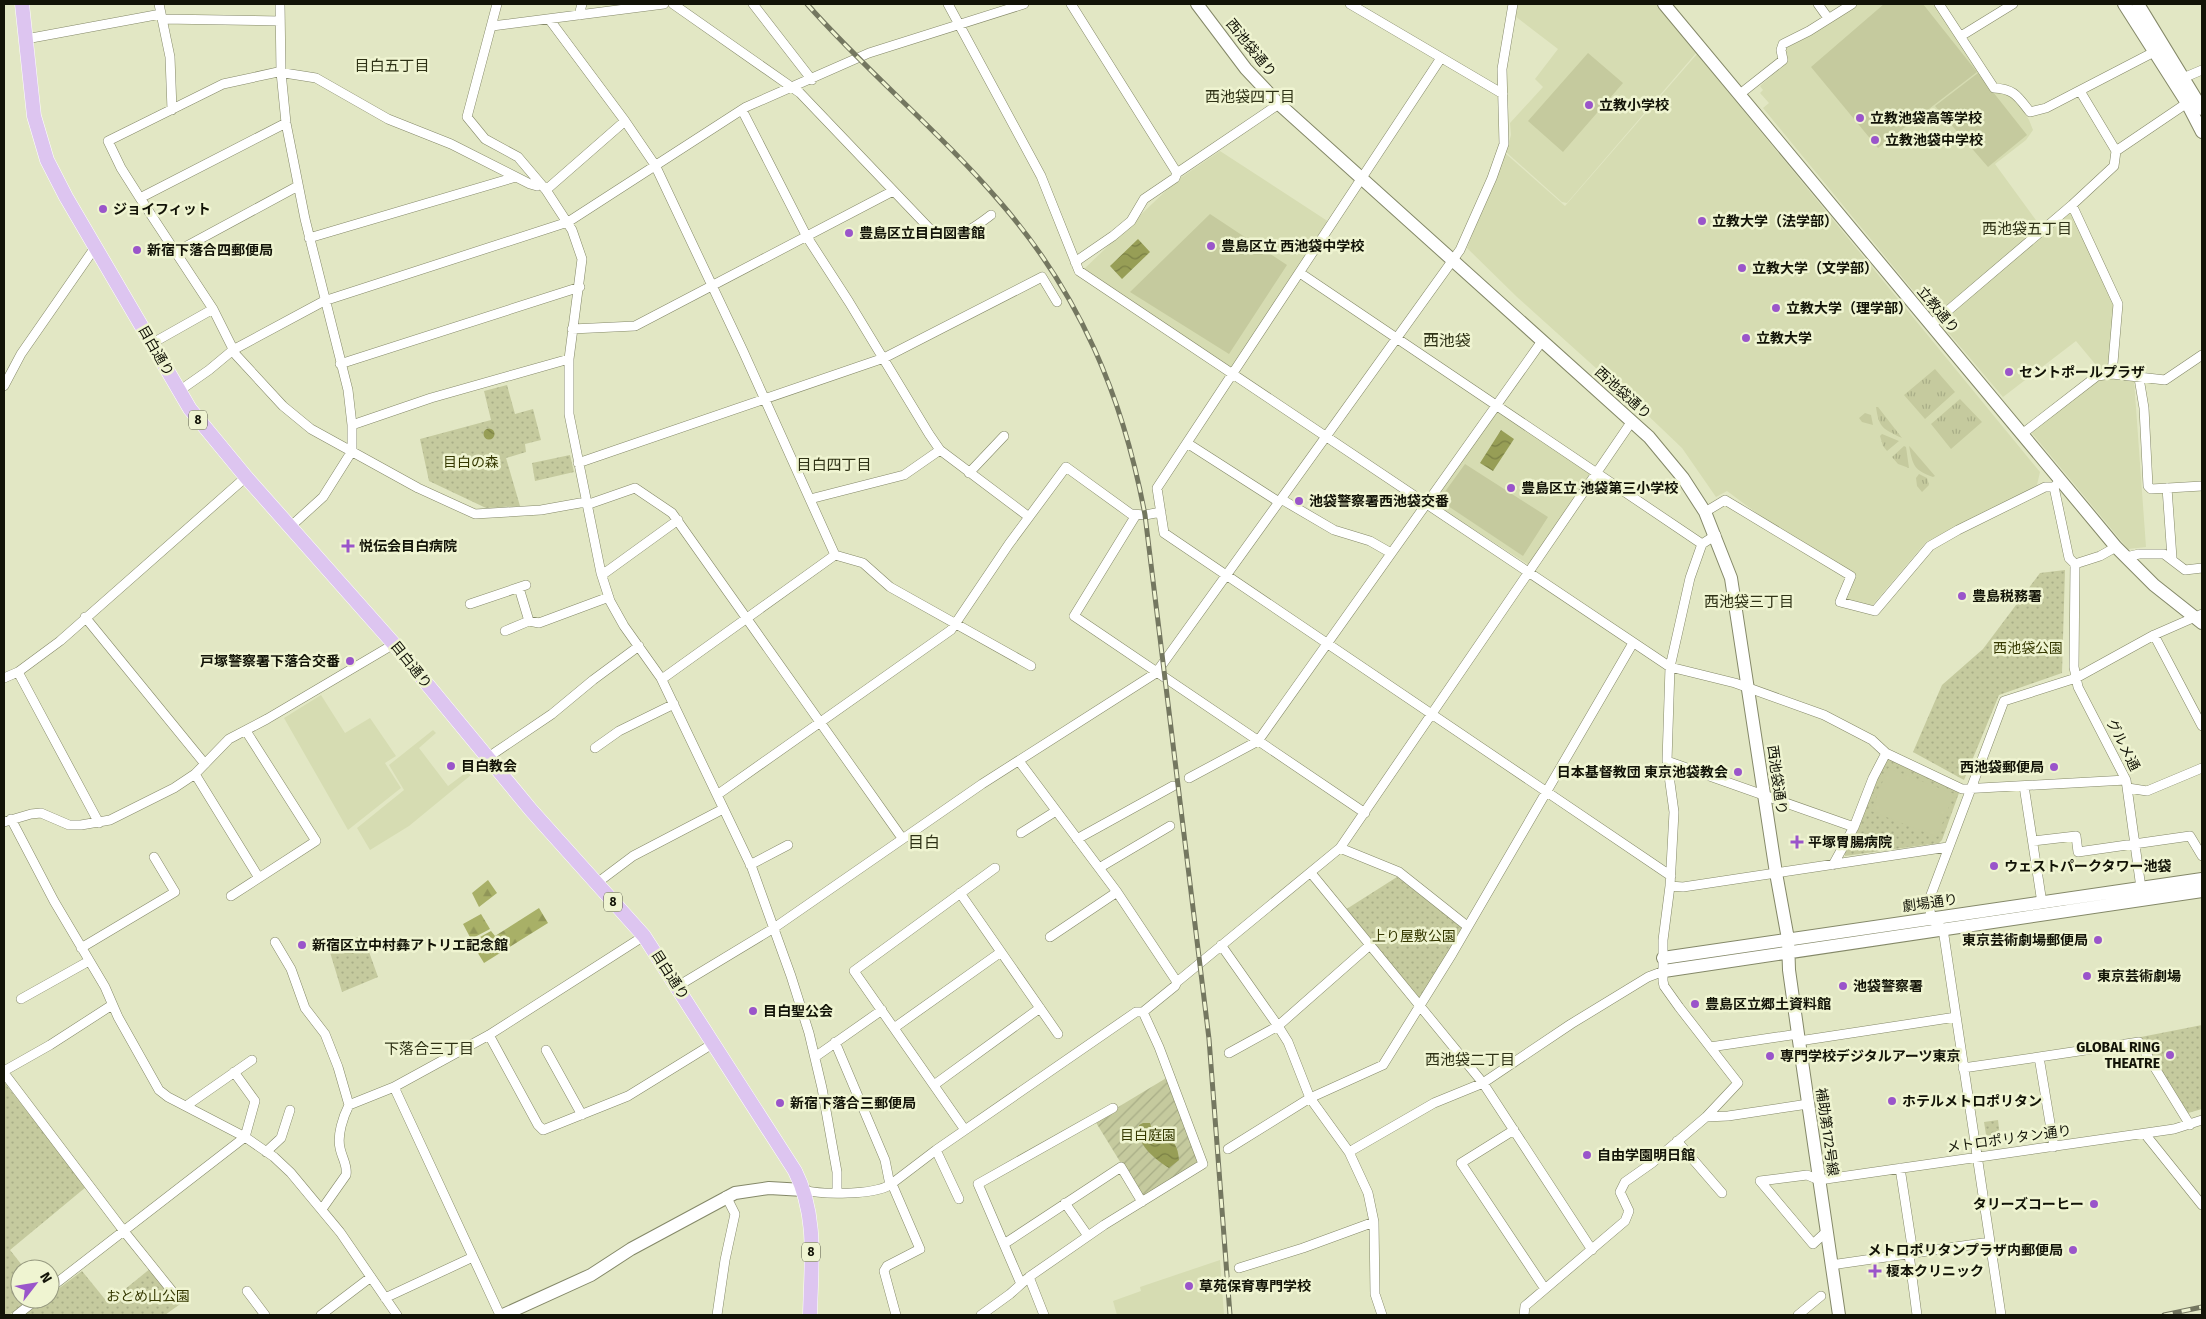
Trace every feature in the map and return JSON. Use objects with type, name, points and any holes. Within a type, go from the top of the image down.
[{"type":"main road","name":"目白通り","points":[[22,4],[34,116],[42,147],[53,173],[179,391],[201,424],[246,477],[394,644],[487,758],[644,936],[678,986],[795,1171],[804,1190],[809,1209],[812,1234],[810,1315]]},
{"type":"street","points":[[159,4],[170,57],[172,110]]},
{"type":"street","points":[[280,4],[281,72],[286,122],[298,186],[324,301],[348,390],[352,425],[352,451],[323,497],[290,527]]},
{"type":"street","points":[[497,4],[467,117],[485,139],[518,157],[543,187],[568,222],[582,259],[580,287],[572,329],[569,360],[569,414],[586,503],[608,597],[624,626],[662,679],[750,865],[791,976],[815,1057],[837,1172],[837,1193]]},
{"type":"street","points":[[579,15],[582,4]]},
{"type":"street","points":[[492,26],[664,4]]},
{"type":"street","points":[[672,4],[800,93],[929,228],[946,236],[960,234],[977,226],[991,215]]},
{"type":"street","points":[[753,4],[812,80]]},
{"type":"street","points":[[948,4],[1042,176],[1079,271],[1670,667],[1748,687],[1834,720],[1872,740],[1886,753],[1962,789],[2127,784],[2147,791],[2202,768]]},
{"type":"street","points":[[179,391],[233,350],[324,301],[568,222],[742,110],[869,53],[1024,4]]},
{"type":"street","points":[[1071,4],[1177,173]]},
{"type":"street","name":"西池袋通り","points":[[1197,4],[1246,70],[1279,104],[1632,421],[1672,463],[1705,512],[1731,578],[1789,953]]},
{"type":"street","points":[[1350,4],[1502,94]]},
{"type":"street","points":[[678,986],[774,928],[902,838],[1156,673],[1453,260],[1466,237],[1504,144],[1502,69],[1513,4]]},
{"type":"street","name":"立教通り","points":[[1664,4],[2022,434],[2057,484],[2154,585],[2199,618]]},
{"type":"street","points":[[1818,4],[1828,18]]},
{"type":"street","points":[[1740,94],[1783,60],[1781,50],[1783,44],[1852,4]]},
{"type":"street","points":[[1939,4],[1994,88],[2008,89],[2015,93],[2030,112],[2046,108],[2154,52]]},
{"type":"street","points":[[1961,36],[2013,4]]},
{"type":"street","points":[[2124,4],[2187,104],[2202,132]]},
{"type":"street","points":[[2138,4],[2202,109]]},
{"type":"street","points":[[26,39],[162,16],[280,21]]},
{"type":"street","points":[[548,18],[625,121],[655,165],[835,555],[863,563],[890,587],[1031,666]]},
{"type":"street","points":[[1441,58],[1157,488],[1164,533],[1671,876]]},
{"type":"street","points":[[2183,78],[2202,70]]},
{"type":"street","points":[[625,121],[543,187],[516,177],[451,144],[388,119],[316,78],[281,72],[229,81],[108,141],[120,168],[213,309],[233,350],[256,380],[311,429],[418,488],[476,514],[541,510],[586,503],[635,488],[672,513],[902,838]]},
{"type":"street","points":[[1931,325],[2072,205],[2114,166],[2116,151],[2080,91]]},
{"type":"street","points":[[1075,262],[1131,221],[1144,199],[1175,178],[1177,173],[1279,104]]},
{"type":"street","points":[[2116,151],[2187,104]]},
{"type":"street","points":[[742,110],[807,237],[940,450],[1030,516]]},
{"type":"street","points":[[140,198],[286,122]]},
{"type":"street","points":[[310,238],[516,177]]},
{"type":"street","points":[[176,252],[298,186]]},
{"type":"street","points":[[572,329],[635,326],[893,191]]},
{"type":"street","points":[[2072,205],[2118,304],[2112,374]]},
{"type":"street","points":[[4,386],[21,354],[96,246]]},
{"type":"street","points":[[1300,273],[1395,339],[1702,544]]},
{"type":"street","points":[[578,463],[884,358],[1042,276],[1057,302]]},
{"type":"street","points":[[340,364],[580,287]]},
{"type":"street","points":[[152,344],[213,309]]},
{"type":"street","points":[[1189,778],[1258,741],[1542,341]]},
{"type":"street","points":[[2022,434],[2094,379],[2106,374],[2112,374],[2164,380],[2202,355]]},
{"type":"street","points":[[352,425],[439,396],[569,360]]},
{"type":"street","points":[[2139,378],[2144,408],[2148,486],[2151,489],[2202,486]]},
{"type":"street","points":[[394,1087],[501,1315],[591,1274],[631,1249],[726,1196],[741,1191],[769,1188],[804,1190],[818,1194],[883,1189],[891,1185],[936,1150],[1136,1012],[1143,1012],[1175,986],[1176,982],[1340,848],[1632,421]]},
{"type":"street","points":[[969,473],[1004,436]]},
{"type":"street","points":[[1188,442],[1280,500],[1334,530],[1370,541],[1391,553]]},
{"type":"street","points":[[810,500],[904,475],[940,450]]},
{"type":"street","points":[[717,795],[956,625],[1009,544],[1066,467],[1132,514],[1161,512]]},
{"type":"street","points":[[4,678],[18,672],[60,641],[246,477]]},
{"type":"street","points":[[1705,512],[1725,500],[1851,576],[1840,602],[1875,611],[1930,546],[2045,487],[2057,484],[2069,558],[2075,564],[2100,556],[2116,546]]},
{"type":"street","points":[[2167,488],[2172,558]]},
{"type":"street","points":[[1136,515],[1126,534],[1073,616],[1365,813]]},
{"type":"street","points":[[602,575],[678,520]]},
{"type":"street","points":[[1524,1315],[1525,1306],[1625,1221],[1629,1211],[1620,1192],[1625,1182],[1706,1117],[1738,1084],[1664,986],[1663,965],[1665,913],[1671,876],[1674,812],[1667,761],[1670,667],[1690,578],[1702,544],[1716,536]]},
{"type":"street","points":[[2126,557],[2164,554],[2172,558],[2185,570],[2202,568]]},
{"type":"street","points":[[662,679],[835,555]]},
{"type":"street","name":"グルメ通","points":[[2075,564],[2074,667],[2076,678],[2078,687],[2127,784],[2141,888]]},
{"type":"street","points":[[470,604],[522,586],[530,621]]},
{"type":"street","points":[[505,631],[530,621],[539,623],[608,597]]},
{"type":"street","points":[[85,617],[205,764]]},
{"type":"street","points":[[2001,1315],[1943,929],[1931,919],[1929,900],[1969,789],[2004,701],[2076,678],[2154,635],[2199,618]]},
{"type":"street","points":[[2154,635],[2202,726]]},
{"type":"street","points":[[1228,1149],[1310,1098],[1383,1065],[1421,1006],[1633,643]]},
{"type":"street","points":[[394,644],[246,731],[229,739],[195,774],[159,797],[110,820],[99,823],[69,824],[41,813],[7,821],[105,987],[112,1005],[159,1090],[168,1097],[246,1137],[292,1173],[322,1209],[397,1315]]},
{"type":"street","points":[[487,758],[552,714],[593,680],[639,646]]},
{"type":"street","points":[[18,672],[99,823]]},
{"type":"street","points":[[596,748],[619,731],[674,704]]},
{"type":"street","points":[[231,896],[316,841],[246,731]]},
{"type":"street","points":[[1833,865],[1854,827],[1872,778],[1886,753]]},
{"type":"street","points":[[1018,761],[1117,892],[1176,982]]},
{"type":"street","points":[[1667,761],[1854,827]]},
{"type":"street","points":[[195,774],[260,878]]},
{"type":"street","points":[[1078,839],[1172,786]]},
{"type":"street","points":[[2024,786],[2042,903]]},
{"type":"street","points":[[597,883],[633,856],[723,809]]},
{"type":"street","points":[[1022,832],[1056,811]]},
{"type":"street","points":[[1099,868],[1170,826]]},
{"type":"street","points":[[2033,842],[2076,836],[2078,852],[2190,836],[2202,856]]},
{"type":"street","points":[[750,865],[788,845]]},
{"type":"street","points":[[1670,886],[1683,887],[1948,847]]},
{"type":"street","points":[[1340,848],[1399,872],[1467,926]]},
{"type":"street","points":[[81,948],[175,892],[154,857]]},
{"type":"street","points":[[966,1130],[854,971],[994,868]]},
{"type":"street","points":[[1310,873],[1483,1083],[1592,1250]]},
{"type":"street","name":"劇場通り","points":[[1663,965],[1788,939],[2202,879]]},
{"type":"street","name":"劇場通り","points":[[1663,965],[1789,953],[2202,891]]},
{"type":"street","points":[[1050,938],[1117,892]]},
{"type":"street","points":[[960,893],[1058,1034]]},
{"type":"street","points":[[348,1105],[394,1087],[489,1035],[644,936]]},
{"type":"street","points":[[275,942],[291,969],[305,1008],[325,1034],[338,1067],[348,1105],[344,1116],[339,1147],[347,1170],[346,1176],[322,1209]]},
{"type":"street","points":[[1229,1053],[1278,1026],[1370,944]]},
{"type":"street","points":[[1221,945],[1288,1042],[1310,1098],[1349,1152],[1368,1193],[1374,1222],[1376,1294],[1382,1315]]},
{"type":"street","points":[[894,1028],[1001,952]]},
{"type":"street","name":"補助第172号線","points":[[1789,953],[1808,1104],[1839,1315]]},
{"type":"street","points":[[21,999],[89,961]]},
{"type":"street","points":[[1349,1152],[1408,1117],[1483,1083],[1571,1024],[1648,977],[1663,965]]},
{"type":"street","points":[[112,1005],[4,1072],[123,1230],[172,1291]]},
{"type":"street","points":[[934,1085],[1040,1008]]},
{"type":"street","points":[[815,1057],[882,1010]]},
{"type":"street","points":[[981,1315],[1029,1277],[1088,1236],[1203,1164],[1159,1047],[1143,1012]]},
{"type":"street","points":[[1710,1046],[1799,1038],[1956,1017]]},
{"type":"street","points":[[489,1035],[540,1128],[546,1130],[628,1096],[714,1043]]},
{"type":"street","points":[[835,1042],[885,1160],[891,1185],[920,1248],[887,1266],[884,1271],[896,1315]]},
{"type":"street","points":[[1963,1068],[2139,1042],[2198,1123]]},
{"type":"street","points":[[546,1050],[582,1115]]},
{"type":"street","points":[[2039,1057],[2054,1147]]},
{"type":"street","points":[[186,1106],[252,1060]]},
{"type":"street","points":[[60,1280],[246,1137],[255,1101],[234,1072]]},
{"type":"street","points":[[1706,1117],[1728,1116],[1808,1104]]},
{"type":"street","points":[[1021,1284],[978,1184],[1113,1108]]},
{"type":"street","points":[[266,1152],[281,1138],[290,1110]]},
{"type":"street","name":"メトロポリタン通り","points":[[1826,1232],[1813,1244],[1760,1181],[1807,1175],[1819,1180],[2145,1134],[2198,1123]]},
{"type":"street","points":[[1514,1130],[1461,1163],[1545,1289]]},
{"type":"street","points":[[2145,1134],[2202,1205]]},
{"type":"street","points":[[1677,1141],[1722,1193]]},
{"type":"street","points":[[936,1150],[959,1199]]},
{"type":"street","points":[[1004,1244],[1121,1167],[1142,1202]]},
{"type":"street","points":[[1900,1168],[1917,1315]]},
{"type":"street","points":[[717,1315],[725,1260],[735,1214],[726,1196]]},
{"type":"street","points":[[1065,1204],[1088,1236]]},
{"type":"street","points":[[1239,1268],[1303,1248],[1374,1222]]},
{"type":"street","points":[[1831,1265],[1990,1242]]},
{"type":"street","points":[[385,1298],[473,1258]]},
{"type":"street","points":[[321,1315],[371,1277]]},
{"type":"street","points":[[1029,1277],[1044,1315]]},
{"type":"street","points":[[247,1291],[265,1315]]},
{"type":"street","points":[[1798,1315],[1821,1296]]},
{"type":"shaded area","name":"立教小学校","points":[[1517,4],[1656,4],[1697,52],[1567,203],[1562,202],[1506,152],[1511,135],[1510,123],[1543,87],[1535,79],[1558,49],[1515,16]]},
{"type":"shaded area","points":[[1856,4],[1934,4],[1993,91],[2013,95],[2033,130],[2026,140],[1995,164],[2041,227],[1934,316],[1763,108],[1769,103],[1760,93],[1763,90],[1760,86],[1788,60],[1785,52],[1787,46]]},
{"type":"shaded area","name":"立教大学","points":[[1697,54],[2040,472],[2037,485],[1926,542],[1870,608],[1847,599],[1856,577],[1778,529],[1727,491],[1716,497],[1682,448],[1517,297],[1467,248],[1505,153],[1565,206]]},
{"type":"shaded area","name":"豊島区立 西池袋中学校","points":[[1220,151],[1329,222],[1233,368],[1083,270],[1176,181]]},
{"type":"shaded area","points":[[2072,209],[2115,304],[2111,369],[2101,371],[2076,341],[2003,397],[1941,324],[1942,320]]},
{"type":"shaded area","points":[[2114,377],[2134,380],[2146,547],[2128,549],[2031,432],[2101,379]]},
{"type":"shaded area","name":"豊島区立 池袋第三小学校","points":[[1498,410],[1591,474],[1529,565],[1431,502]]},
{"type":"shaded area","points":[[321,695],[345,733],[370,718],[396,756],[385,763],[401,788],[348,830],[284,718]]},
{"type":"shaded area","points":[[433,730],[436,733],[419,748],[448,786],[468,771],[471,775],[409,826],[370,850],[357,828],[404,790],[389,765]]},
{"type":"shaded area","points":[[1220,1260],[1224,1315],[1117,1315],[1113,1301],[1141,1291],[1140,1287]]},
{"type":"green space","points":[[1884,4],[1923,4],[1977,72],[1878,148],[1811,67]]},
{"type":"green space","points":[[1588,53],[1623,83],[1563,152],[1528,121]]},
{"type":"green space","points":[[1978,73],[2027,135],[1988,167],[1935,106]]},
{"type":"green space","points":[[1210,214],[1287,265],[1229,354],[1130,292]]},
{"type":"green space","points":[[1935,369],[1955,392],[1925,419],[1904,395]]},
{"type":"green space","name":"目白の森","points":[[507,385],[515,414],[533,409],[541,440],[525,444],[526,452],[506,458],[520,506],[486,508],[429,481],[420,439],[491,420],[484,391]]},
{"type":"green space","points":[[1960,399],[1982,422],[1951,449],[1931,424]]},
{"type":"green space","points":[[1876,407],[1878,407],[1902,438],[1883,427]]},
{"type":"green space","points":[[1865,413],[1871,415],[1873,425],[1862,422],[1859,418]]},
{"type":"green space","points":[[1882,434],[1899,441],[1887,451],[1883,446],[1880,436]]},
{"type":"green space","points":[[1904,446],[1906,447],[1909,468],[1898,464],[1892,457]]},
{"type":"green space","points":[[1909,446],[1935,476],[1933,477],[1922,472],[1915,466]]},
{"type":"green space","points":[[570,455],[574,472],[535,481],[532,463]]},
{"type":"green space","points":[[1465,464],[1548,517],[1523,556],[1439,500]]},
{"type":"green space","points":[[1919,474],[1927,478],[1929,485],[1922,492],[1917,486],[1916,478]]},
{"type":"green space","name":"西池袋公園","points":[[2065,570],[2062,673],[1999,695],[1964,780],[1913,752],[1942,685],[1983,649],[2040,573]]},
{"type":"green space","points":[[1890,757],[1959,793],[1942,840],[1939,843],[1845,856],[1845,850],[1859,826],[1885,760]]},
{"type":"green space","points":[[1888,768],[1954,794],[1937,837],[1871,811]]},
{"type":"green space","name":"上り屋敷公園","points":[[1397,877],[1463,928],[1421,1000],[1345,910]]},
{"type":"green space","points":[[488,880],[497,893],[479,907],[472,893]]},
{"type":"green space","points":[[539,908],[548,923],[484,963],[471,942],[491,931],[495,936]]},
{"type":"green space","points":[[481,914],[490,929],[471,939],[463,924]]},
{"type":"green space","points":[[363,935],[378,977],[342,992],[329,949]]},
{"type":"green space","points":[[2202,1025],[2202,1109],[2188,1113],[2141,1037]]},
{"type":"green space","name":"目白庭園","points":[[1168,1077],[1201,1164],[1143,1199],[1095,1121]]},
{"type":"green space","points":[[4,1082],[86,1187],[10,1250],[17,1259],[10,1259],[10,1309],[18,1309],[9,1315],[4,1315]]},
{"type":"green space","points":[[1998,1120],[2001,1145],[1988,1147],[1984,1122]]},
{"type":"green space","name":"おとめ山公園","points":[[151,1268],[172,1295],[176,1291],[183,1302],[165,1315],[23,1315],[31,1309],[60,1309],[60,1288],[82,1271],[108,1303]]},
{"type":"water","points":[[1138,239],[1150,252],[1122,279],[1110,266]]},
{"type":"water","points":[[489,428],[495,434],[489,440],[483,434]]},
{"type":"water","points":[[1501,430],[1514,439],[1493,471],[1480,463]]},
{"type":"water","points":[[1150,1123],[1158,1135],[1163,1133],[1175,1144],[1179,1160],[1169,1168],[1152,1155],[1143,1145],[1140,1138],[1139,1125]]},
{"type":"railway","points":[[807,4],[854,54],[977,176],[1028,237],[1053,273],[1075,310],[1111,388],[1136,471],[1145,515],[1209,1039],[1230,1315]]},
{"type":"railway","points":[[2164,1315],[2202,1307]]},
{"type":"place","name":"立教小学校","points":[[1589,105]]},
{"type":"place","name":"立教池袋高等学校","points":[[1860,118]]},
{"type":"place","name":"立教池袋中学校","points":[[1875,140]]},
{"type":"place","name":"ジョイフィット","points":[[103,209]]},
{"type":"place","name":"立教大学（法学部）","points":[[1702,221]]},
{"type":"place","name":"豊島区立目白図書館","points":[[849,233]]},
{"type":"place","name":"豊島区立 西池袋中学校","points":[[1211,246]]},
{"type":"place","name":"新宿下落合四郵便局","points":[[137,250]]},
{"type":"place","name":"立教大学（文学部）","points":[[1742,268]]},
{"type":"place","name":"立教大学（理学部）","points":[[1776,308]]},
{"type":"place","name":"立教大学","points":[[1746,338]]},
{"type":"place","name":"セントポールプラザ","points":[[2009,372]]},
{"type":"place","name":"豊島区立 池袋第三小学校","points":[[1511,488]]},
{"type":"place","name":"池袋警察署西池袋交番","points":[[1299,501]]},
{"type":"place","name":"悦伝会目白病院","points":[[348,546]]},
{"type":"place","name":"豊島税務署","points":[[1962,596]]},
{"type":"place","name":"戸塚警察署下落合交番","points":[[350,661]]},
{"type":"place","name":"目白教会","points":[[451,766]]},
{"type":"place","name":"西池袋郵便局","points":[[2054,767]]},
{"type":"place","name":"日本基督教団 東京池袋教会","points":[[1738,772]]},
{"type":"place","name":"平塚胃腸病院","points":[[1797,842]]},
{"type":"place","name":"ウェストパークタワー池袋","points":[[1994,866]]},
{"type":"place","name":"東京芸術劇場郵便局","points":[[2098,940]]},
{"type":"place","name":"新宿区立中村彝アトリエ記念館","points":[[302,945]]},
{"type":"place","name":"東京芸術劇場","points":[[2087,976]]},
{"type":"place","name":"池袋警察署","points":[[1843,986]]},
{"type":"place","name":"豊島区立郷土資料館","points":[[1695,1004]]},
{"type":"place","name":"目白聖公会","points":[[753,1011]]},
{"type":"place","name":"GLOBAL RING THEATRE","points":[[2170,1055]]},
{"type":"place","name":"専門学校デジタルアーツ東京","points":[[1770,1056]]},
{"type":"place","name":"ホテルメトロポリタン","points":[[1892,1101]]},
{"type":"place","name":"新宿下落合三郵便局","points":[[780,1103]]},
{"type":"place","name":"自由学園明日館","points":[[1587,1155]]},
{"type":"place","name":"タリーズコーヒー","points":[[2094,1204]]},
{"type":"place","name":"メトロポリタンプラザ内郵便局","points":[[2073,1250]]},
{"type":"place","name":"榎本クリニック","points":[[1875,1271]]},
{"type":"place","name":"草苑保育専門学校","points":[[1189,1286]]},
{"type":"district","name":"目白五丁目","points":[[392,66]]},
{"type":"district","name":"西池袋四丁目","points":[[1250,97]]},
{"type":"district","name":"西池袋五丁目","points":[[2027,229]]},
{"type":"district","name":"西池袋","points":[[1447,340]]},
{"type":"district","name":"目白四丁目","points":[[834,465]]},
{"type":"district","name":"西池袋三丁目","points":[[1749,602]]},
{"type":"district","name":"目白","points":[[924,842]]},
{"type":"district","name":"下落合三丁目","points":[[429,1049]]},
{"type":"district","name":"西池袋二丁目","points":[[1470,1060]]}]
